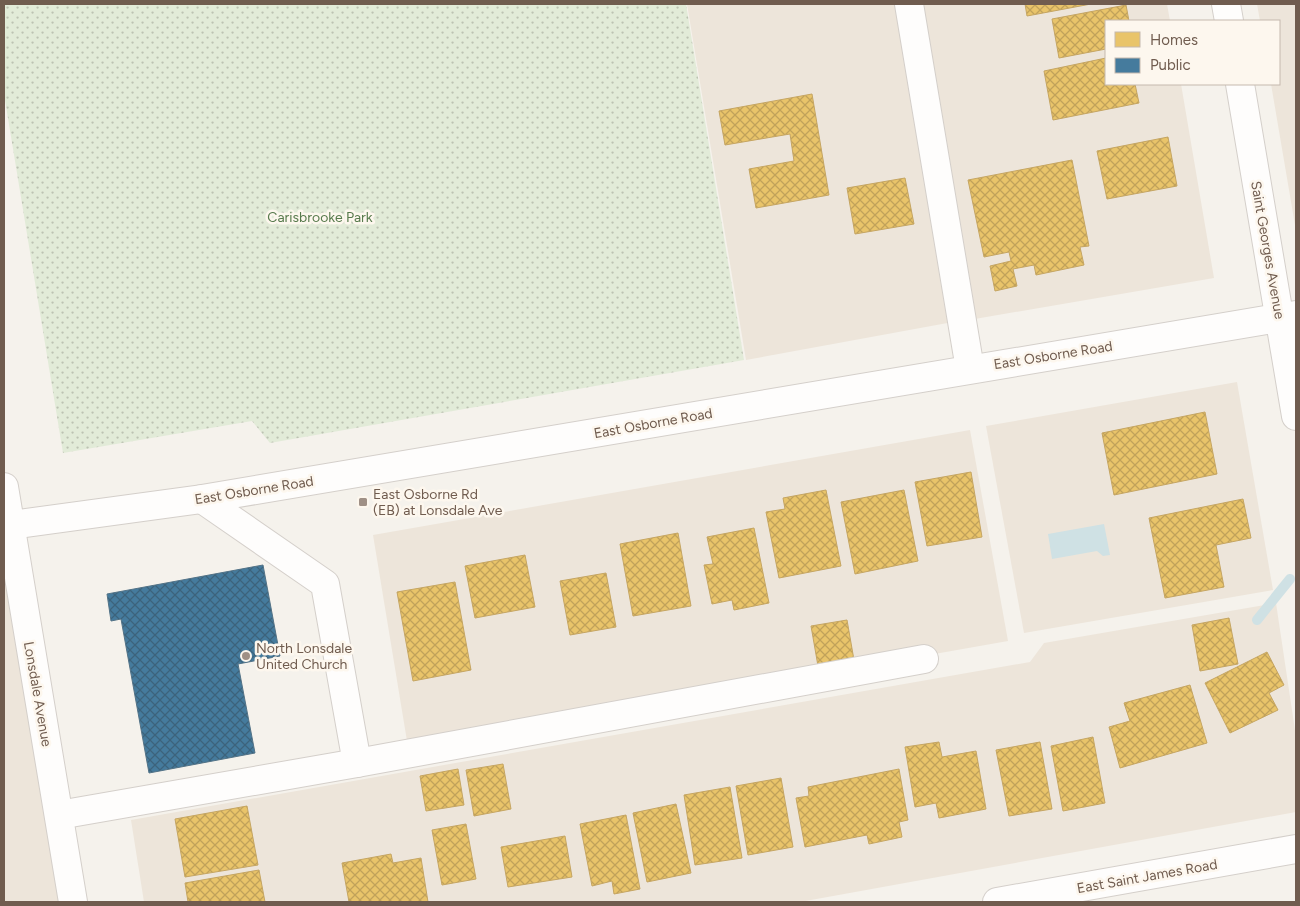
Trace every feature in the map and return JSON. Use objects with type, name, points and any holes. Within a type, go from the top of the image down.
[{"type":"street","points":[[909,4],[970,369]]},
{"type":"street","points":[[1226,4],[1229,20]]},
{"type":"street","name":"Saint Georges Avenue","points":[[1240,85],[1288,316],[1296,416]]},
{"type":"street","name":"East Osborne Road","points":[[7,526],[202,499],[1288,316]]},
{"type":"street","name":"Lonsdale Avenue","points":[[4,487],[7,526],[73,902]]},
{"type":"street","points":[[202,499],[325,584],[357,763]]},
{"type":"street","points":[[59,815],[357,763],[924,659]]},
{"type":"street","name":"East Saint James Road","points":[[997,902],[1296,849]]},
{"type":"shaded area","points":[[687,4],[899,4],[953,322],[746,360]]},
{"type":"shaded area","points":[[916,4],[1167,4],[1170,20],[1105,20],[1105,85],[1181,85],[1214,278],[969,320]]},
{"type":"shaded area","points":[[1257,4],[1296,4],[1296,231],[1271,85],[1280,85],[1280,20],[1260,20]]},
{"type":"shaded area","points":[[1237,382],[1273,590],[1024,633],[986,426]]},
{"type":"shaded area","points":[[970,430],[1008,641],[408,747],[373,535]]},
{"type":"shaded area","points":[[1104,524],[1110,555],[1103,556],[1097,551],[1052,559],[1048,534]]},
{"type":"shaded area","points":[[4,576],[59,902],[4,902]]},
{"type":"shaded area","points":[[1276,603],[1296,737],[1296,812],[800,902],[144,902],[131,820],[1030,662],[1044,643]]},
{"type":"green space","name":"Carisbrooke Park","points":[[4,4],[686,4],[744,360],[270,443],[252,421],[63,453],[4,94]]},
{"type":"building: Homes","points":[[1025,4],[1091,4],[1027,16]]},
{"type":"building: Homes","points":[[1126,5],[1129,20],[1105,20],[1105,49],[1059,58],[1052,19]]},
{"type":"building: Homes","points":[[1105,58],[1105,85],[1135,85],[1139,103],[1053,120],[1044,71]]},
{"type":"building: Homes","points":[[812,94],[829,195],[756,208],[749,169],[794,161],[790,134],[725,145],[719,111]]},
{"type":"building: Homes","points":[[1168,137],[1177,186],[1107,199],[1097,151]]},
{"type":"building: Homes","points":[[1072,160],[1089,246],[1080,247],[1084,265],[1036,275],[1034,265],[1013,269],[1017,286],[995,291],[990,266],[1011,261],[1009,252],[984,257],[968,180]]},
{"type":"building: Homes","points":[[905,178],[914,224],[855,234],[847,188]]},
{"type":"building: Homes","points":[[1205,412],[1217,474],[1114,495],[1102,433]]},
{"type":"building: Homes","points":[[971,472],[982,537],[927,546],[915,482]]},
{"type":"building: Homes","points":[[826,490],[841,566],[779,578],[766,512],[785,509],[783,498]]},
{"type":"building: Homes","points":[[904,490],[918,561],[855,574],[841,502]]},
{"type":"building: Homes","points":[[1243,499],[1251,538],[1216,545],[1224,587],[1165,598],[1149,518]]},
{"type":"building: Homes","points":[[754,528],[769,603],[734,610],[732,600],[712,604],[704,565],[713,564],[707,537]]},
{"type":"building: Homes","points":[[678,533],[691,606],[633,616],[620,544]]},
{"type":"building: Homes","points":[[525,555],[535,607],[475,618],[465,566]]},
{"type":"building: Homes","points":[[606,573],[616,627],[570,635],[560,581]]},
{"type":"building: Homes","points":[[455,582],[471,670],[413,681],[397,592]]},
{"type":"building: Homes","points":[[1229,618],[1238,664],[1200,671],[1192,625]]},
{"type":"building: Homes","points":[[847,620],[854,660],[818,666],[811,626]]},
{"type":"building: Homes","points":[[1267,652],[1284,685],[1269,693],[1278,710],[1230,733],[1205,683]]},
{"type":"building: Homes","points":[[1190,685],[1207,743],[1120,768],[1109,727],[1130,721],[1124,703]]},
{"type":"building: Homes","points":[[1093,737],[1105,803],[1063,811],[1051,746]]},
{"type":"building: Homes","points":[[939,742],[942,757],[976,751],[986,809],[939,818],[936,803],[915,807],[905,747]]},
{"type":"building: Homes","points":[[1040,742],[1052,809],[1009,816],[996,750]]},
{"type":"building: Homes","points":[[503,764],[511,809],[474,816],[466,770]]},
{"type":"building: Homes","points":[[458,769],[464,805],[426,811],[420,776]]},
{"type":"building: Homes","points":[[899,769],[908,820],[899,822],[902,837],[869,844],[867,835],[805,847],[796,798],[809,796],[808,787]]},
{"type":"building: Homes","points":[[781,778],[793,847],[748,855],[736,786]]},
{"type":"building: Homes","points":[[730,787],[742,858],[695,865],[684,795]]},
{"type":"building: Homes","points":[[676,804],[691,873],[647,882],[633,813]]},
{"type":"building: Homes","points":[[247,806],[258,865],[185,877],[175,819]]},
{"type":"building: Homes","points":[[626,815],[640,889],[614,894],[612,881],[592,886],[580,824]]},
{"type":"building: Homes","points":[[466,824],[476,879],[442,885],[432,830]]},
{"type":"building: Homes","points":[[565,836],[572,877],[508,887],[501,847]]},
{"type":"building: Homes","points":[[391,854],[393,863],[421,858],[428,902],[349,902],[342,863]]},
{"type":"building: Homes","points":[[259,870],[265,902],[188,902],[185,883]]},
{"type":"building: Public","points":[[263,565],[280,656],[238,664],[255,753],[149,773],[121,619],[111,621],[107,594]]},
{"type":"waterway","points":[[1257,620],[1290,579]]},
{"type":"place","name":"East Osborne Rd (EB) at Lonsdale Ave","points":[[363,502]]},
{"type":"place","name":"North Lonsdale United Church","points":[[246,656]]}]
